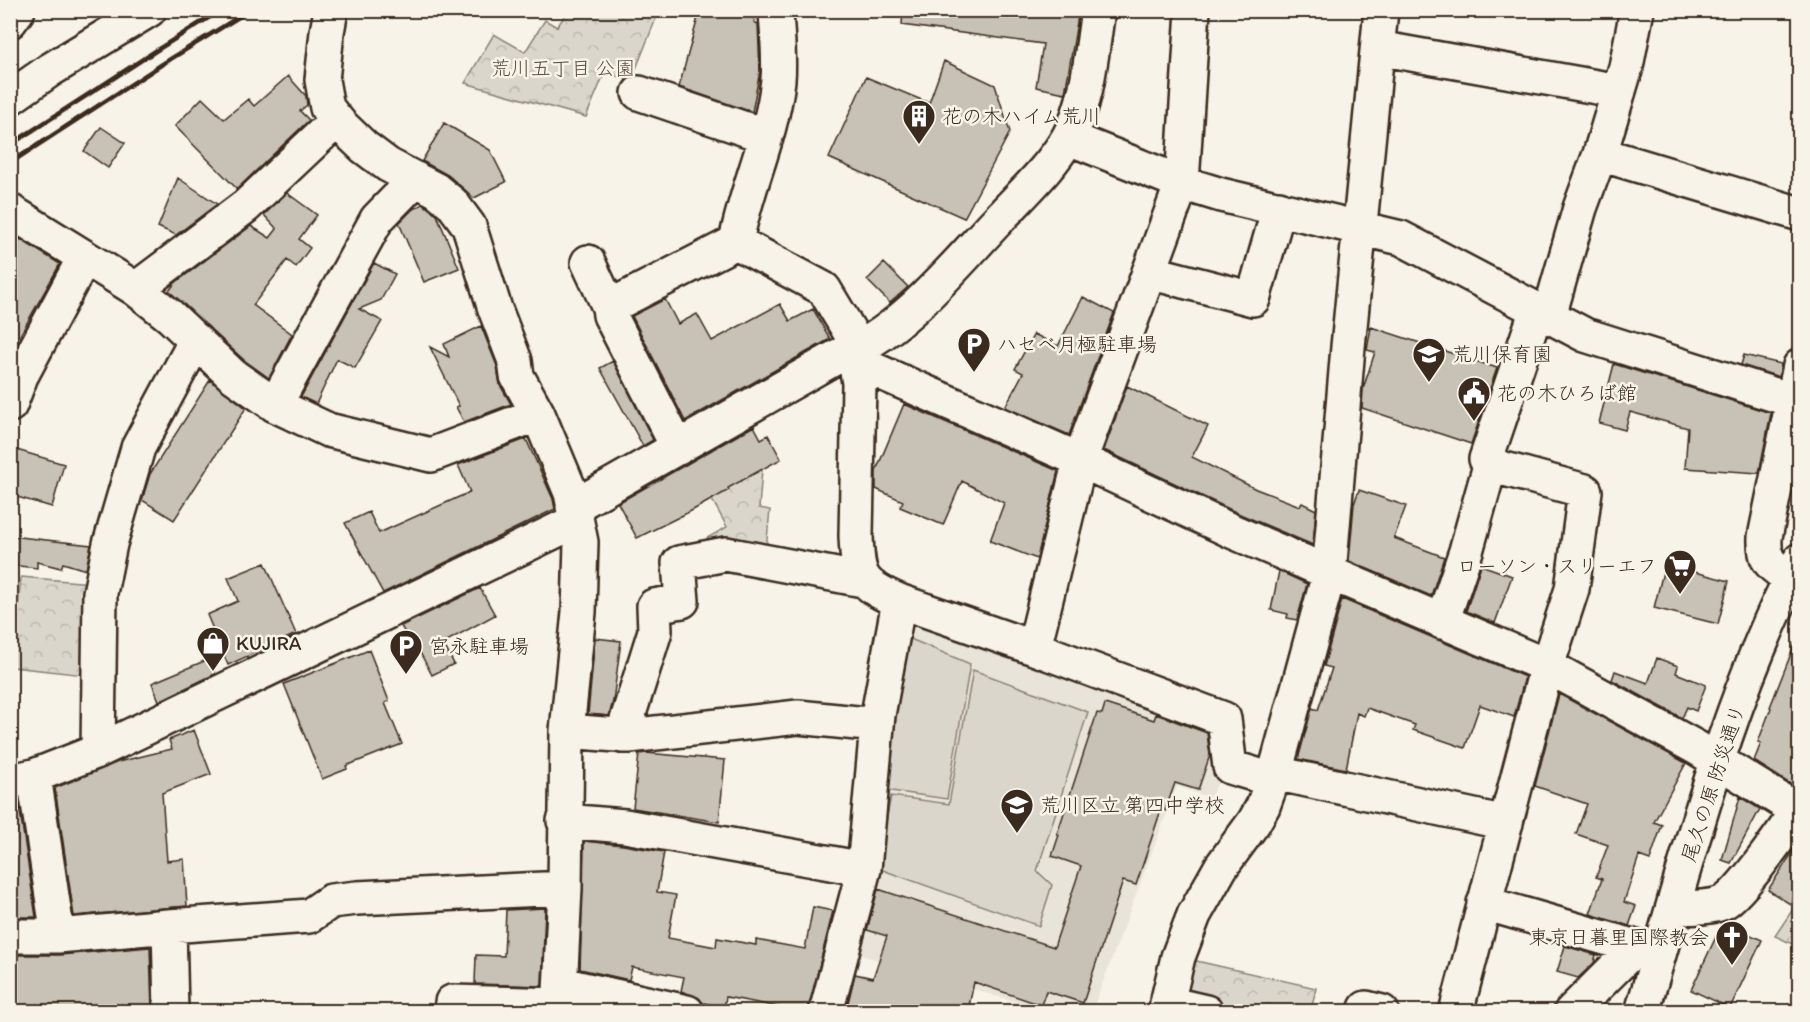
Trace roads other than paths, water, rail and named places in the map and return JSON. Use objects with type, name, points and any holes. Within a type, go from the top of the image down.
[{"type":"street","points":[[10,21],[18,10]]},
{"type":"street","points":[[10,98],[50,70],[148,10]]},
{"type":"street","points":[[332,10],[327,32],[322,80],[327,108],[364,147],[388,165],[436,190],[452,203],[469,226],[495,309],[515,361],[517,376],[538,414],[571,493],[581,542],[579,612],[567,731],[564,821],[565,888],[560,1000]]},
{"type":"street","points":[[609,307],[736,242],[766,136],[778,80],[776,10]]},
{"type":"street","points":[[58,936],[22,778],[98,751],[574,514],[678,448],[840,355],[854,351],[916,306],[1043,172],[1069,138],[1086,93],[1098,10]]},
{"type":"street","points":[[1034,648],[1080,460],[1182,183],[1193,10]]},
{"type":"street","points":[[1206,1011],[1166,1007],[1178,957],[1194,915],[1221,867],[1263,806],[1274,776],[1329,574],[1382,10]]},
{"type":"street","points":[[1456,1011],[1547,666],[1572,589],[1586,491],[1501,468],[1486,459],[1543,313],[1600,153],[1626,67],[1637,10]]},
{"type":"street","points":[[1378,48],[1619,91]]},
{"type":"street","points":[[639,93],[766,136]]},
{"type":"street","points":[[136,289],[246,206],[337,120]]},
{"type":"street","points":[[1069,138],[1182,183],[1221,195],[1401,238],[1586,335],[1794,401]]},
{"type":"street","points":[[1600,153],[1800,214]]},
{"type":"street","points":[[275,405],[377,219],[416,179]]},
{"type":"street","points":[[1149,272],[1253,299],[1279,208]]},
{"type":"street","points":[[10,211],[136,289],[170,316],[232,375],[275,405],[328,430],[431,455],[538,414]]},
{"type":"street","points":[[736,242],[824,289],[851,334],[859,383],[857,559],[863,580]]},
{"type":"street","points":[[10,405],[21,376],[84,258]]},
{"type":"street","points":[[588,262],[609,307],[610,315],[678,448]]},
{"type":"street","points":[[98,751],[100,593],[110,544],[138,448],[196,340]]},
{"type":"street","points":[[854,351],[868,367],[1080,460],[1329,574],[1547,666],[1696,748],[1799,810],[1739,889],[1724,902],[1673,908]]},
{"type":"street","points":[[1795,569],[1772,564],[1764,553],[1765,537],[1800,366]]},
{"type":"street","points":[[1442,622],[1466,551],[1491,462]]},
{"type":"street","points":[[622,736],[655,631],[654,606],[682,601],[679,563],[726,554],[863,580],[878,592],[899,601],[1034,648],[1224,719],[1230,767],[1506,823]]},
{"type":"street","name":"尾久の原 防災通り","points":[[1642,1011],[1648,949],[1673,908],[1717,762],[1766,630],[1795,569]]},
{"type":"street","points":[[826,1011],[864,869],[877,725],[899,601]]},
{"type":"street","points":[[567,731],[622,736],[798,717],[877,725]]},
{"type":"street","points":[[564,821],[625,826],[864,869]]},
{"type":"street","points":[[10,936],[58,936],[309,916],[332,901],[357,898],[565,888]]},
{"type":"street","points":[[1485,903],[1648,949]]},
{"type":"street","points":[[169,926],[171,1011]]},
{"type":"street","points":[[1571,1011],[1648,949]]},
{"type":"street","points":[[452,1011],[452,1002],[560,1000],[687,1011]]},
{"type":"street","points":[[1365,1011],[1366,1008],[1382,1011]]},
{"type":"railway","points":[[10,145],[221,10]]},
{"type":"railway","points":[[10,163],[250,10]]},
{"type":"place","name":"花の木ハイム荒川","points":[[919,145]]},
{"type":"place","name":"ハセベ月極駐車場","points":[[974,373]]},
{"type":"place","name":"荒川保育園","points":[[1429,383]]},
{"type":"place","name":"花の木ひろば館","points":[[1474,422]]},
{"type":"place","name":"ローソン・スリーエフ","points":[[1680,595]]},
{"type":"place","name":"KUJIRA","points":[[213,672]]},
{"type":"place","name":"宮永駐車場","points":[[406,675]]},
{"type":"place","name":"荒川区立 第四中学校","points":[[1017,834]]},
{"type":"place","name":"東京日暮里国際教会","points":[[1732,966]]},
{"type":"park label","name":"荒川五丁目 公園","points":[[563,68]]}]
